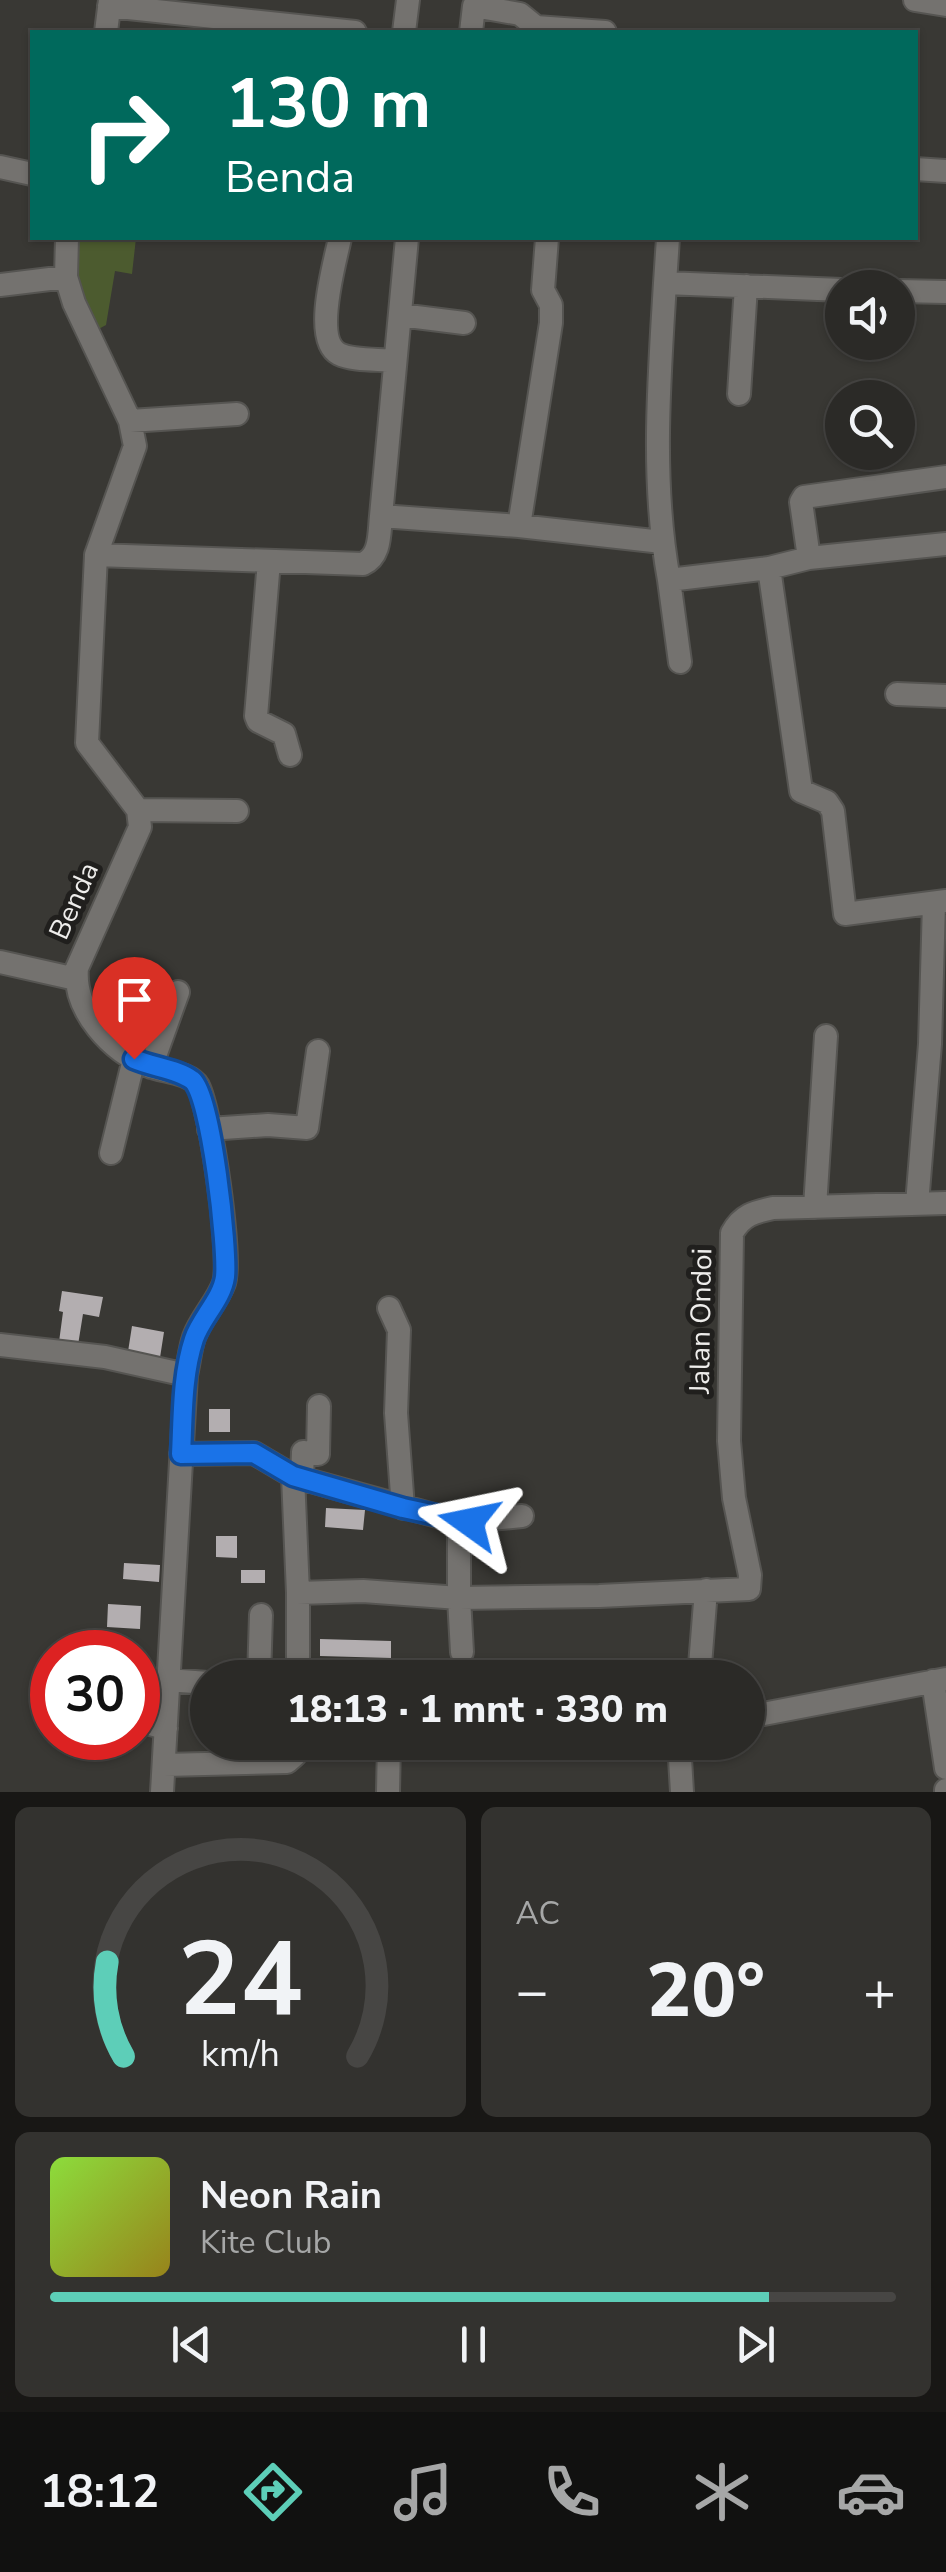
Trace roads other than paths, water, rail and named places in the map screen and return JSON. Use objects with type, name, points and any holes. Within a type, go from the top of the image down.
[{"type":"street","points":[[404,30],[408,0]]},
{"type":"street","points":[[915,0],[946,5]]},
{"type":"street","points":[[106,30],[109,3],[309,30]]},
{"type":"street","points":[[470,30],[474,6],[520,14],[536,27],[577,30]]},
{"type":"street","points":[[0,167],[30,174]]},
{"type":"street","points":[[918,169],[946,170]]},
{"type":"street","points":[[67,240],[66,277],[74,303],[130,421],[135,446],[96,556],[87,744],[138,810],[238,811]]},
{"type":"street","points":[[340,240],[326,319],[330,345],[340,354],[396,360]]},
{"type":"street","points":[[96,556],[363,564],[372,560],[381,516],[407,240]]},
{"type":"street","points":[[519,526],[551,323],[551,306],[543,290],[546,240]]},
{"type":"street","points":[[668,240],[659,390],[662,542],[680,662]]},
{"type":"street","points":[[0,285],[66,277]]},
{"type":"street","points":[[665,283],[825,289]]},
{"type":"street","points":[[739,394],[746,286]]},
{"type":"street","points":[[915,291],[946,292]]},
{"type":"street","points":[[400,315],[464,323]]},
{"type":"street","points":[[130,421],[238,414]]},
{"type":"street","points":[[809,558],[801,502],[804,497],[946,478]]},
{"type":"street","points":[[381,516],[662,542]]},
{"type":"street","points":[[669,580],[769,568],[809,558],[946,544]]},
{"type":"street","points":[[269,560],[256,716],[258,722],[284,734],[290,755]]},
{"type":"street","points":[[769,568],[801,792],[827,802],[833,811],[845,914],[940,902],[917,1204]]},
{"type":"street","points":[[897,694],[946,696]]},
{"type":"street","name":"Benda","points":[[138,810],[140,827],[77,968],[76,979],[91,1020],[117,1050],[190,1078],[198,1085],[210,1128],[226,1247],[224,1282],[194,1336],[186,1374],[175,1680],[166,1728],[172,1758],[162,1792]]},
{"type":"street","points":[[0,962],[76,979]]},
{"type":"street","points":[[111,1153],[143,1063],[178,992]]},
{"type":"street","points":[[815,1207],[826,1036]]},
{"type":"street","points":[[210,1128],[307,1128],[318,1050]]},
{"type":"street","name":"Jalan Ondoi","points":[[706,1590],[749,1589],[729,1441],[732,1233],[740,1220],[756,1211],[946,1203]]},
{"type":"street","points":[[389,1308],[399,1330],[396,1412],[403,1508]]},
{"type":"street","points":[[0,1344],[105,1357],[186,1374]]},
{"type":"street","points":[[298,1660],[298,1477],[303,1452],[318,1454],[319,1406]]},
{"type":"street","points":[[181,1454],[254,1453],[298,1477],[459,1522],[522,1516]]},
{"type":"street","points":[[459,1522],[462,1652]]},
{"type":"street","points":[[298,1592],[363,1591],[459,1598],[706,1590],[700,1660]]},
{"type":"street","points":[[260,1660],[261,1614]]},
{"type":"street","points":[[190,1681],[175,1680],[172,1758],[190,1757]]},
{"type":"street","points":[[765,1714],[939,1680],[946,1768]]},
{"type":"street","points":[[160,1726],[166,1728]]},
{"type":"street","points":[[388,1792],[389,1760]]},
{"type":"street","points":[[680,1760],[682,1792]]}]
